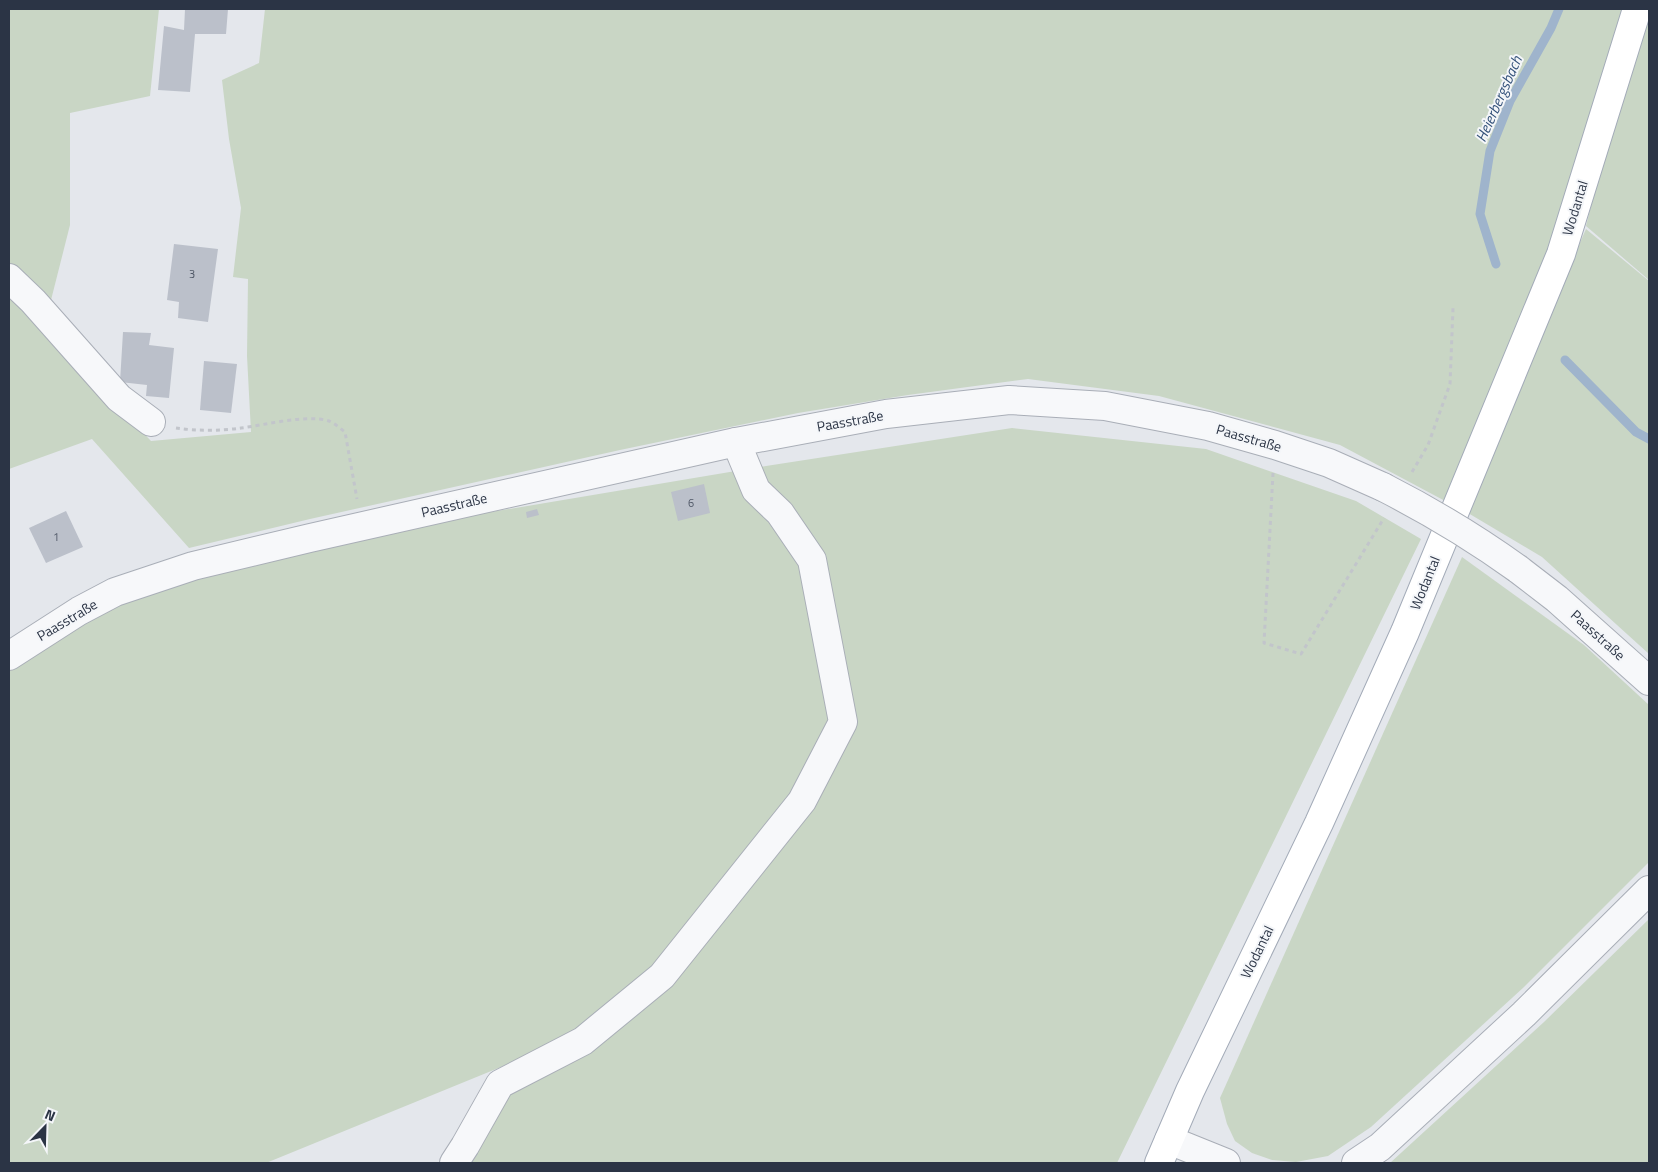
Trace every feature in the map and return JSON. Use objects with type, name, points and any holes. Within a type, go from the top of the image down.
[{"type":"main road","name":"Wodantal","points":[[1164,1152],[1190,1091],[1319,823],[1405,632],[1561,254],[1637,9]]},
{"type":"street","points":[[9,278],[34,301],[119,398],[151,422]]},
{"type":"street","name":"Paasstraße","points":[[9,656],[79,611],[115,592],[193,566],[736,442],[886,414],[1010,400],[1104,406],[1208,426],[1330,463],[1386,498],[1430,511],[1477,540],[1557,598],[1649,681]]},
{"type":"street","points":[[454,1163],[500,1084],[583,1041],[662,976],[802,801],[843,722],[812,560],[780,513],[756,490],[736,442]]},
{"type":"street","points":[[1356,1163],[1380,1147],[1524,1014],[1649,890]]},
{"type":"street","name":"Wodantal","points":[[1164,1152],[1226,1163]]},
{"type":"path","points":[[1408,478],[1428,445],[1450,384],[1453,308]]},
{"type":"path","points":[[151,422],[178,429],[204,430],[239,428],[312,419],[330,421],[345,432],[362,526]]},
{"type":"path","points":[[1275,445],[1264,643],[1301,654],[1386,498]]},
{"type":"green space","points":[[9,9],[159,9],[150,96],[70,113],[70,225],[49,308],[9,268]]},
{"type":"green space","points":[[265,9],[1624,9],[1554,241],[1447,502],[1340,445],[1159,396],[1028,379],[908,395],[798,413],[620,450],[189,548],[92,439],[9,469],[9,282],[40,324],[151,441],[251,432],[247,356],[248,279],[233,277],[241,208],[229,139],[222,80],[259,63]]},
{"type":"green space","points":[[1640,9],[1649,9],[1649,280],[1586,226]]},
{"type":"green space","points":[[1586,229],[1649,281],[1649,654],[1542,557],[1463,510]]},
{"type":"green space","points":[[1012,428],[1206,449],[1356,501],[1421,539],[1117,1163],[460,1163],[531,1053],[266,1163],[9,1163],[9,658],[85,612],[205,570],[342,537],[766,466]]},
{"type":"green space","points":[[1462,557],[1584,645],[1649,705],[1649,862],[1524,987],[1371,1127],[1328,1156],[1296,1162],[1272,1160],[1252,1153],[1235,1141],[1227,1124],[1220,1098]]},
{"type":"green space","points":[[1649,919],[1649,1163],[1390,1163],[1544,1022]]},
{"type":"building","points":[[185,9],[228,9],[226,34],[195,34],[190,92],[158,90],[164,26],[184,30]]},
{"type":"building","points":[[174,244],[218,249],[208,322],[178,318],[179,302],[167,300]]},
{"type":"building","points":[[123,332],[151,333],[149,345],[174,348],[169,398],[146,396],[147,385],[120,382]]},
{"type":"building","points":[[204,361],[237,364],[231,413],[200,410]]},
{"type":"building","points":[[704,484],[710,513],[678,521],[671,492]]},
{"type":"building","points":[[537,509],[539,515],[527,518],[526,512]]},
{"type":"building","points":[[66,511],[83,547],[46,563],[29,528]]},
{"type":"waterway","name":"Heierbergsbach","points":[[1496,264],[1480,214],[1490,151],[1510,101],[1551,28],[1559,9]]},
{"type":"waterway","name":"Heierbergsbach","points":[[1565,360],[1636,432],[1649,439]]}]
